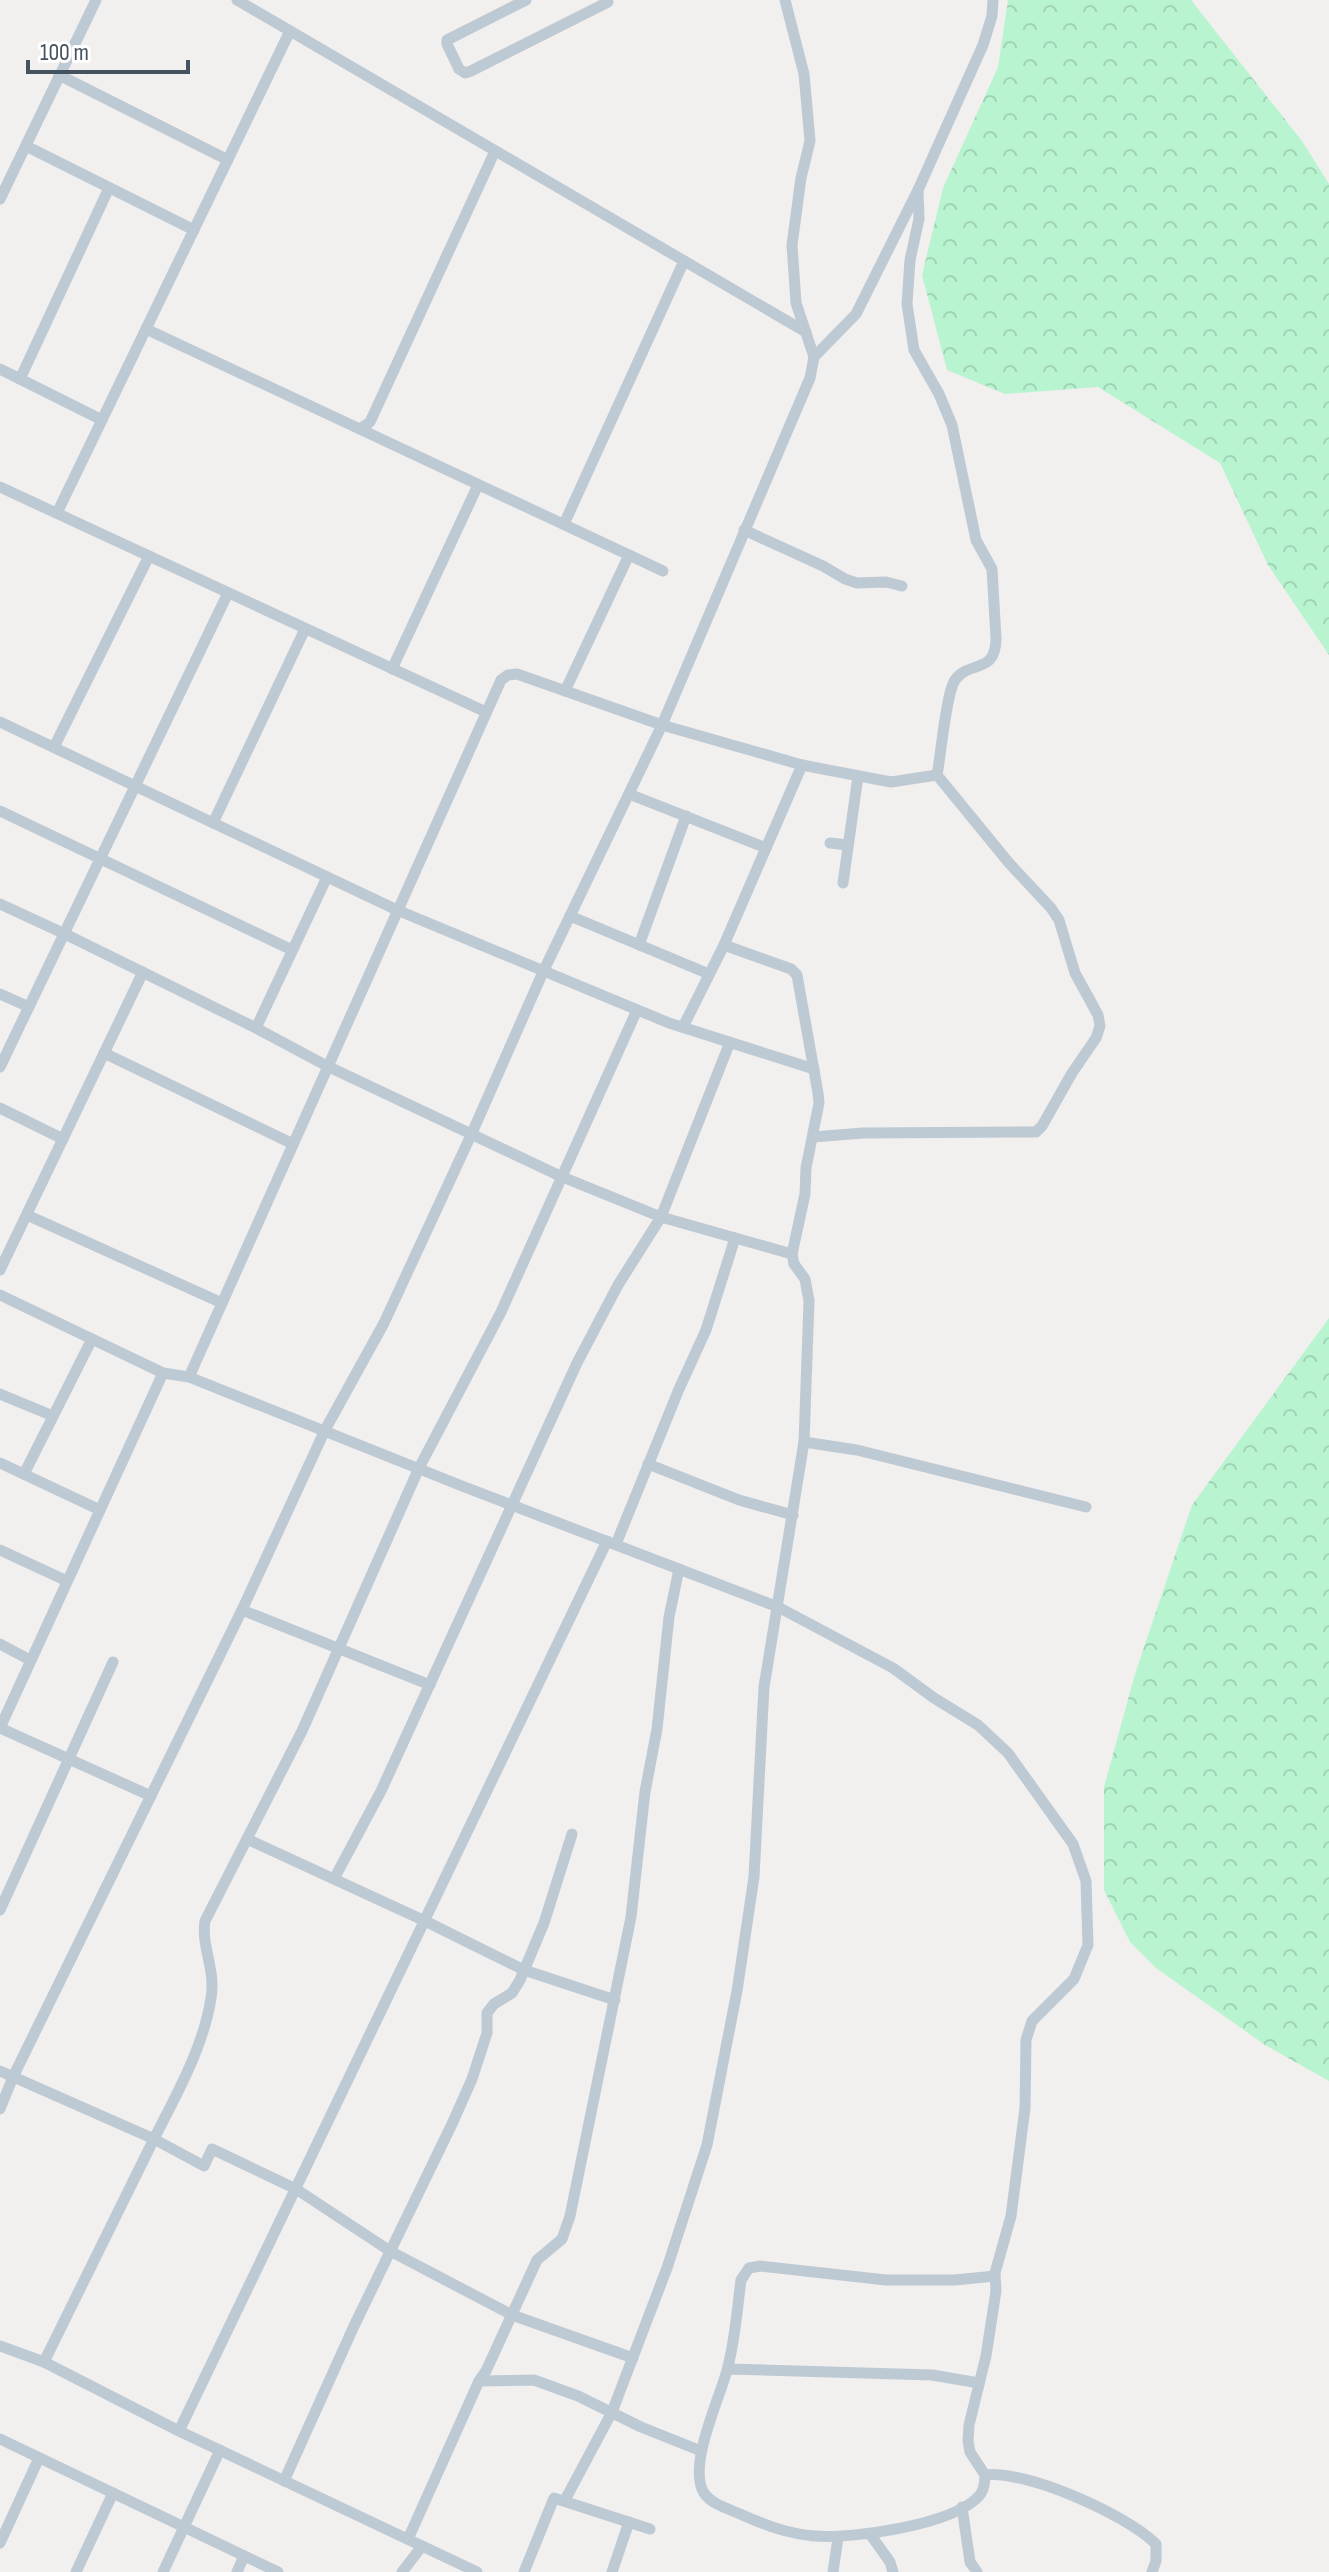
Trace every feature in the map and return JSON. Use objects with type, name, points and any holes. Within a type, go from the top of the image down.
[{"type":"street","points":[[0,199],[96,0]]},
{"type":"street","points":[[237,0],[806,332]]},
{"type":"street","points":[[526,0],[447,40],[459,69],[465,73],[471,71],[608,2]]},
{"type":"street","points":[[0,2109],[242,1610],[325,1430],[384,1323],[543,972],[662,725],[810,378],[814,357],[796,303],[792,245],[801,178],[810,141],[804,74],[785,0]]},
{"type":"street","points":[[814,357],[856,314],[918,190],[983,45],[992,16],[993,0]]},
{"type":"street","points":[[57,513],[290,31]]},
{"type":"street","points":[[59,75],[228,160]]},
{"type":"street","points":[[26,146],[194,230]]},
{"type":"street","points":[[360,429],[370,422],[495,151]]},
{"type":"street","points":[[20,379],[109,188]]},
{"type":"street","points":[[918,190],[919,219],[910,260],[907,304],[914,350],[939,394],[952,425],[976,540],[992,569],[996,638],[996,647],[989,662],[961,674],[955,680],[937,775]]},
{"type":"street","points":[[564,524],[684,261]]},
{"type":"street","points":[[146,329],[663,571]]},
{"type":"street","points":[[0,369],[102,420]]},
{"type":"street","points":[[392,669],[478,485]]},
{"type":"street","points":[[0,487],[486,712]]},
{"type":"street","points":[[744,530],[845,579],[857,583],[874,585],[886,582],[902,586]]},
{"type":"street","points":[[565,691],[629,555]]},
{"type":"street","points":[[54,747],[149,556]]},
{"type":"street","points":[[0,1067],[228,593]]},
{"type":"street","points":[[213,823],[305,629]]},
{"type":"street","points":[[189,1377],[501,680],[517,674],[662,725],[802,765],[891,782],[937,775]]},
{"type":"street","points":[[0,722],[397,910],[637,1010],[814,1069]]},
{"type":"street","points":[[683,1027],[724,945],[802,765]]},
{"type":"street","points":[[813,1137],[863,1133],[1036,1132],[1096,1038],[1100,1026],[1098,1015],[1075,973],[1059,920],[937,775]]},
{"type":"street","points":[[843,883],[858,776]]},
{"type":"street","points":[[629,794],[766,848]]},
{"type":"street","points":[[0,811],[292,950]]},
{"type":"street","points":[[639,945],[686,816]]},
{"type":"street","points":[[830,843],[848,845]]},
{"type":"street","points":[[256,1028],[327,877]]},
{"type":"street","points":[[0,904],[143,972],[327,1066],[560,1176],[661,1217],[792,1254]]},
{"type":"street","points":[[570,916],[709,974]]},
{"type":"street","points":[[565,2500],[612,2412],[667,2268],[707,2145],[737,1991],[754,1877],[764,1687],[804,1442],[809,1301],[805,1279],[794,1264],[792,1254],[819,1103],[814,1069],[797,975],[791,969],[724,945]]},
{"type":"street","points":[[0,1270],[143,972]]},
{"type":"street","points":[[0,994],[29,1007]]},
{"type":"street","points":[[44,2362],[200,2040],[212,1998],[213,1973],[205,1940],[205,1921],[302,1731],[419,1468],[501,1312],[637,1010]]},
{"type":"street","points":[[334,1879],[381,1791],[577,1363],[618,1285],[661,1217],[730,1042]]},
{"type":"street","points":[[104,1053],[293,1144]]},
{"type":"street","points":[[0,1108],[63,1139]]},
{"type":"street","points":[[27,1215],[222,1303]]},
{"type":"street","points":[[179,2431],[425,1921],[612,1543],[711,1317],[735,1238]]},
{"type":"street","points":[[0,1295],[163,1373],[189,1377],[778,1607],[893,1668],[978,1725],[1008,1753],[1073,1844],[1080,1859],[1086,1881],[1088,1945],[1074,1979],[1032,2021],[1026,2040],[1025,2108],[1014,2194],[995,2276],[994,2306],[969,2425],[970,2452],[985,2475],[985,2483],[978,2498],[929,2521],[838,2538],[772,2528],[713,2502],[703,2493],[701,2451],[728,2369],[741,2280],[746,2270],[752,2266],[886,2280],[955,2280],[995,2276]]},
{"type":"street","points":[[24,1474],[92,1339]]},
{"type":"street","points":[[151,1796],[0,1728],[163,1373]]},
{"type":"street","points":[[0,1394],[53,1416]]},
{"type":"street","points":[[804,1442],[857,1450],[1086,1507]]},
{"type":"street","points":[[0,1463],[100,1510]]},
{"type":"street","points":[[648,1464],[739,1500],[793,1515]]},
{"type":"street","points":[[0,1550],[67,1581]]},
{"type":"street","points":[[408,2539],[537,2260],[562,2239],[566,2229],[578,2185],[631,1917],[669,1617],[679,1569]]},
{"type":"street","points":[[242,1610],[430,1685]]},
{"type":"street","points":[[0,1644],[30,1660]]},
{"type":"street","points":[[0,1910],[113,1662]]},
{"type":"street","points":[[284,2481],[472,2079],[487,2033],[487,2013],[494,2004],[512,1993],[524,1970],[544,1923],[572,1834]]},
{"type":"street","points":[[247,1839],[524,1970],[615,2000]]},
{"type":"street","points":[[0,2071],[154,2139],[204,2166],[212,2149],[296,2189],[390,2251],[512,2315],[633,2358]]},
{"type":"street","points":[[1,2348],[44,2362],[179,2431],[477,2572]]},
{"type":"street","points":[[728,2369],[932,2375],[979,2383]]},
{"type":"street","points":[[479,2381],[534,2380],[578,2396],[641,2427],[701,2451]]},
{"type":"street","points":[[0,2439],[278,2572]]},
{"type":"street","points":[[163,2572],[220,2450]]},
{"type":"street","points":[[0,2543],[39,2458]]},
{"type":"street","points":[[985,2475],[1005,2474],[1035,2481],[1117,2517],[1156,2544],[1156,2561],[1152,2572]]},
{"type":"street","points":[[76,2572],[113,2493]]},
{"type":"street","points":[[524,2572],[553,2499],[565,2500],[650,2529]]},
{"type":"street","points":[[962,2507],[970,2562],[977,2572]]},
{"type":"street","points":[[612,2572],[629,2522]]},
{"type":"street","points":[[870,2534],[890,2562],[893,2572]]},
{"type":"street","points":[[833,2572],[838,2538]]},
{"type":"street","points":[[402,2572],[422,2546]]},
{"type":"street","points":[[237,2572],[244,2556]]},
{"type":"green space","points":[[1008,0],[1191,0],[1302,141],[1329,184],[1329,655],[1268,565],[1220,463],[1098,387],[1005,394],[947,370],[922,275],[943,188],[998,67]]},
{"type":"green space","points":[[1329,1318],[1329,2081],[1265,2045],[1156,1968],[1130,1942],[1104,1890],[1104,1787],[1135,1674],[1192,1505]]}]
